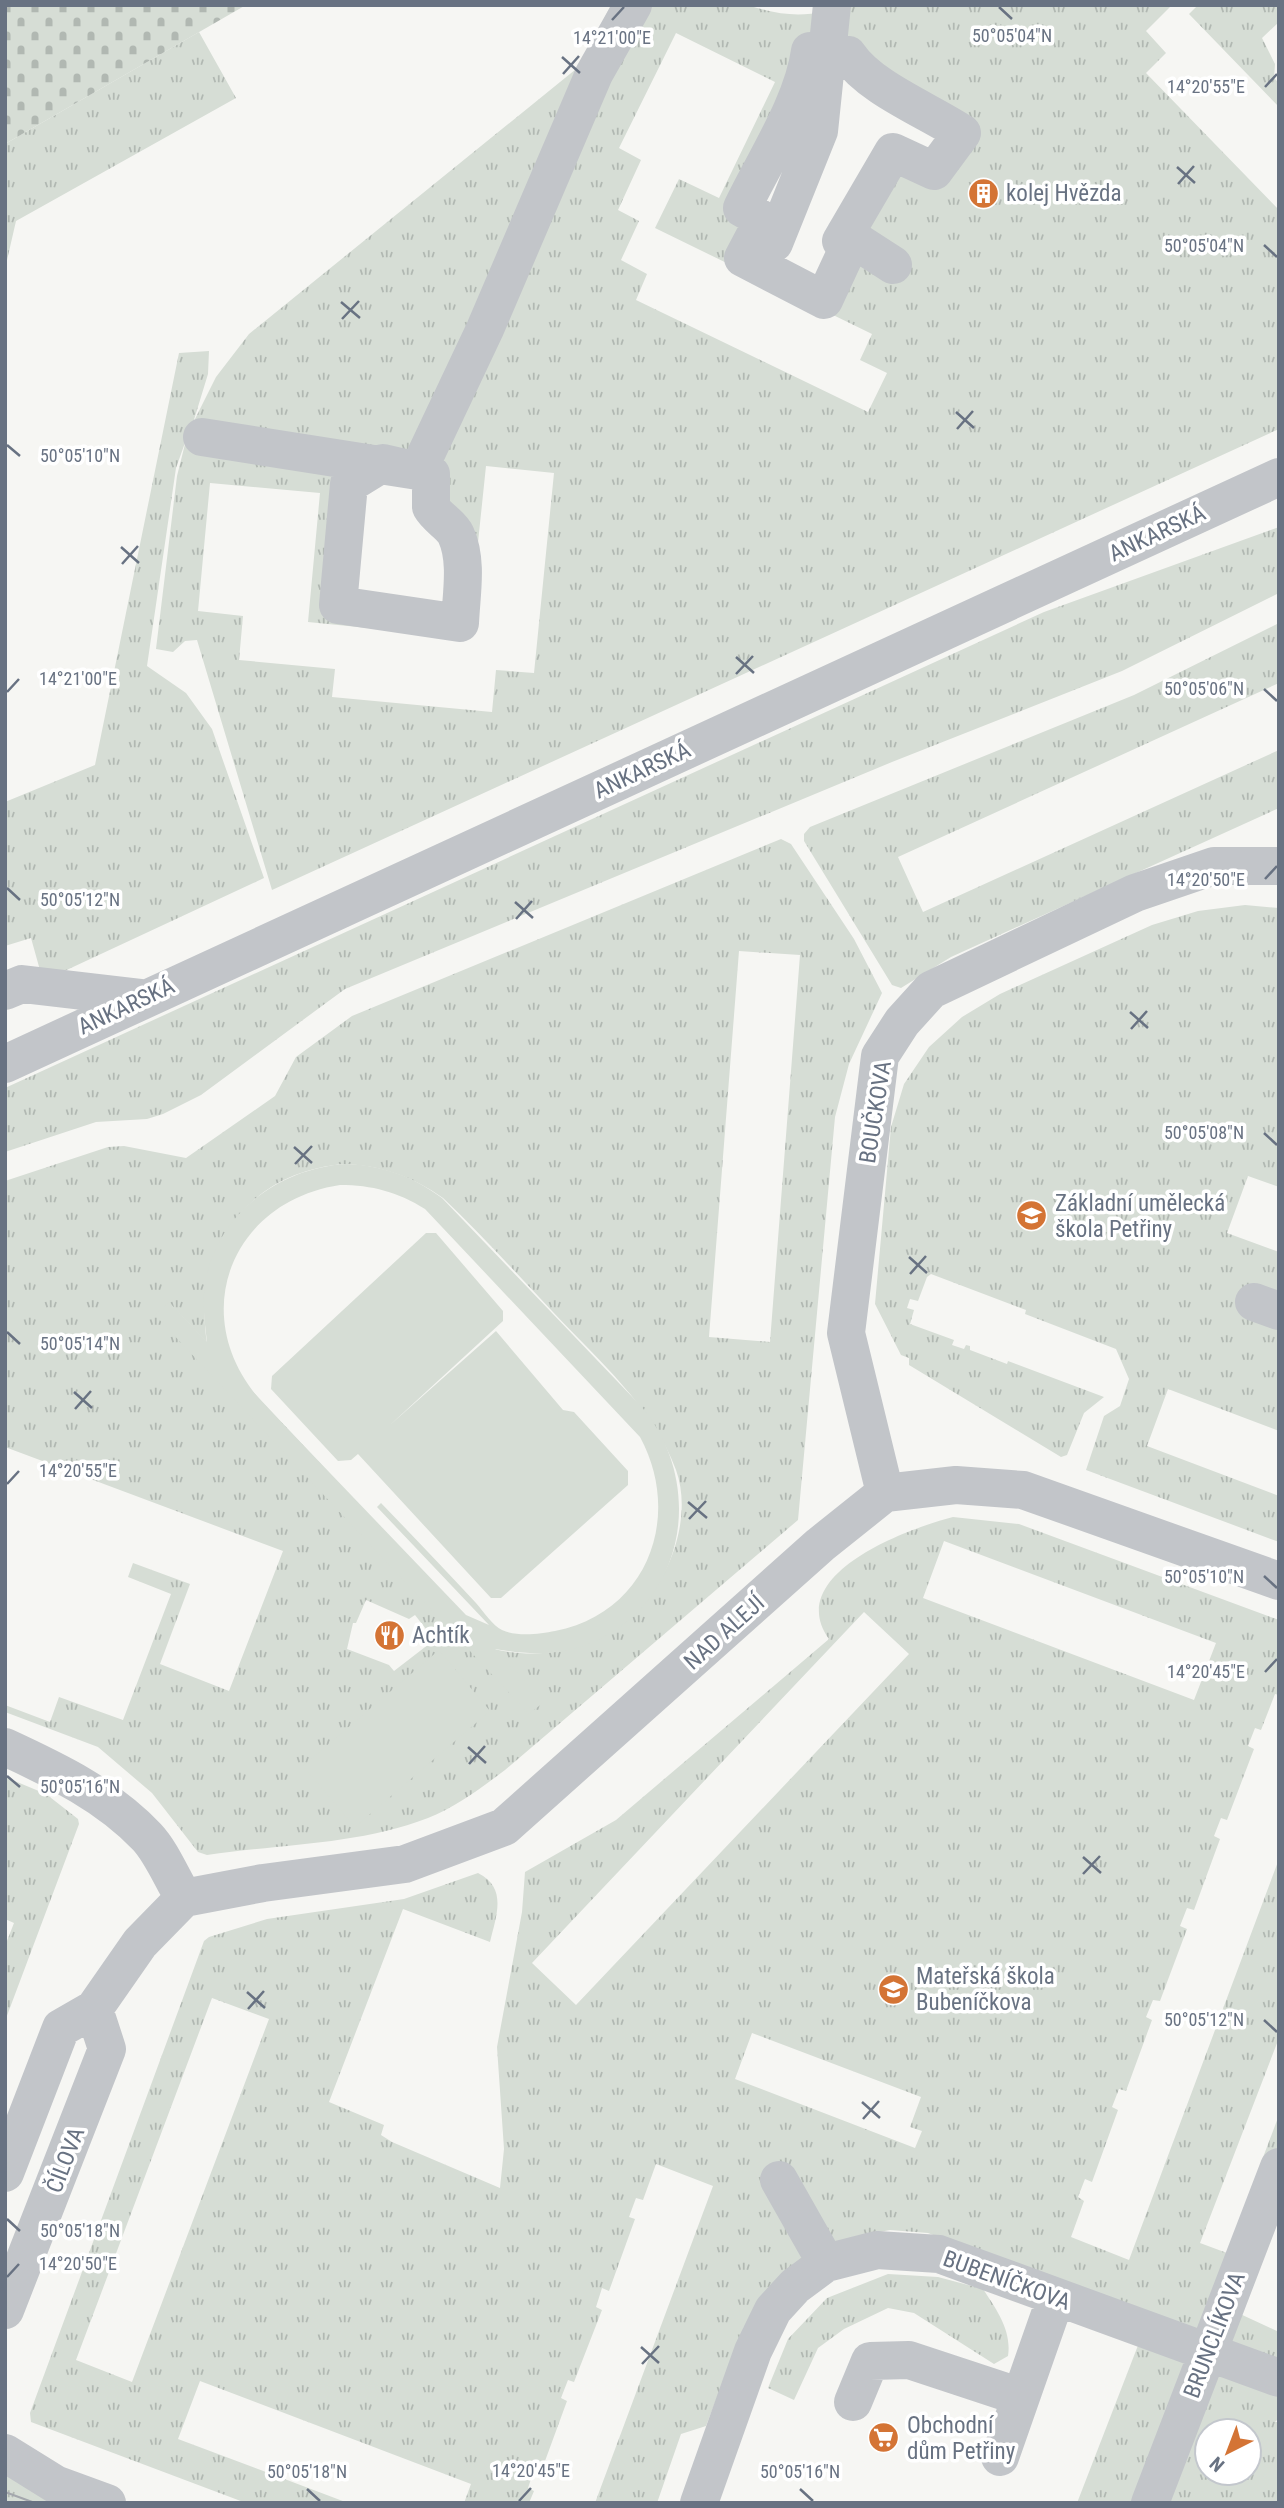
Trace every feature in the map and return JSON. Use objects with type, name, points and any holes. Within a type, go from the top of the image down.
[{"type":"street","points":[[202,437],[400,467],[485,329],[594,74],[633,5]]},
{"type":"street","points":[[774,243],[819,131],[832,5]]},
{"type":"street","points":[[810,51],[848,55],[856,68],[879,85],[962,133],[933,171],[893,152],[845,234],[841,241],[849,246],[824,300],[743,258],[763,220],[743,208],[797,96],[807,71],[810,51]]},
{"type":"street","points":[[845,234],[892,265]]},
{"type":"street","name":"ANKARSKÁ","points":[[5,1064],[142,998],[1279,477]]},
{"type":"street","name":"BOUČKOVA","points":[[885,1493],[846,1333],[880,1056],[902,1022],[931,990],[1135,893],[1214,866],[1279,866]]},
{"type":"street","points":[[5,991],[22,984],[142,998]]},
{"type":"street","points":[[885,1493],[956,1486],[1023,1490],[1279,1581]]},
{"type":"street","name":"NAD ALEJÍ","points":[[184,1898],[263,1883],[405,1864],[504,1827],[820,1545],[885,1493]]},
{"type":"street","points":[[5,1747],[76,1780],[104,1799],[149,1839],[184,1898],[140,1943],[94,2009],[61,2028],[5,2173]]},
{"type":"street","name":"ČÍLOVA","points":[[5,2311],[107,2049],[94,2009]]},
{"type":"street","name":"BRUNCLÍKOVA","points":[[1150,2503],[1279,2167]]},
{"type":"street","points":[[779,2180],[827,2263]]},
{"type":"street","name":"BUBENÍČKOVA","points":[[699,2503],[753,2351],[773,2310],[795,2286],[827,2263],[877,2250],[939,2254],[1279,2378]]},
{"type":"street","points":[[1000,2457],[1056,2297]]},
{"type":"street","points":[[853,2402],[870,2361],[909,2360],[1021,2397]]},
{"type":"street","points":[[5,2453],[55,2484],[107,2503]]},
{"type":"green space","points":[[5,5],[246,5],[5,144]]},
{"type":"green space","points":[[611,5],[748,5],[776,12],[801,14],[826,12],[854,5],[1172,5],[1146,31],[1166,53],[1146,73],[1279,210],[1279,429],[272,890],[197,640],[185,641],[173,652],[156,649],[177,476],[186,440],[176,468],[147,666],[186,693],[212,729],[264,878],[43,981],[31,938],[5,946],[5,802],[95,765],[179,353],[209,351],[208,374],[193,423],[216,377],[249,334],[581,65]],"holes":[[[676,33],[775,82],[719,198],[679,179],[655,228],[872,334],[860,360],[887,373],[868,412],[636,300],[647,274],[621,260],[639,221],[618,210],[641,160],[619,148]],[[810,51],[961,133],[933,171],[893,152],[824,300],[743,258]],[[486,466],[554,473],[534,673],[496,670],[492,712],[332,697],[335,669],[239,660],[243,616],[198,611],[210,483],[320,493],[308,622],[468,638]],[[368,472],[431,475],[459,623],[338,605]]]},
{"type":"green space","points":[[1198,5],[1279,5],[1279,22],[1262,38],[1275,64],[1274,78],[1279,83],[1279,107],[1189,14]]},
{"type":"green space","points":[[199,32],[236,98],[16,221],[5,269],[5,144]]},
{"type":"green space","points":[[1279,527],[1279,593],[1122,671],[892,762],[345,989],[201,1095],[163,1114],[147,1119],[96,1122],[5,1152],[5,1088],[1044,612]]},
{"type":"green space","points":[[1279,623],[1279,683],[898,857],[923,912],[1279,750],[1279,808],[951,957],[901,988],[892,985],[804,841],[804,834],[810,827],[1134,695]]},
{"type":"green space","points":[[781,839],[791,844],[854,939],[882,993],[849,1064],[835,1117],[798,1520],[505,1770],[448,1808],[428,1818],[374,1834],[207,1855],[198,1852],[152,1793],[98,1747],[5,1712],[5,1705],[50,1722],[59,1697],[123,1720],[171,1594],[128,1577],[133,1563],[190,1584],[160,1664],[229,1691],[283,1551],[5,1447],[5,1181],[108,1147],[124,1146],[186,1158],[275,1096],[296,1057],[352,1016]],"holes":[[[739,951],[800,955],[770,1342],[709,1337]],[[345,1164],[371,1167],[420,1184],[443,1198],[606,1366],[639,1405],[666,1447],[681,1488],[680,1527],[668,1565],[648,1598],[621,1625],[605,1635],[570,1649],[532,1653],[494,1649],[207,1343],[205,1309],[209,1277],[218,1247],[234,1221],[255,1199],[280,1182],[311,1170]],[[366,1600],[409,1619],[415,1615],[429,1633],[424,1638],[429,1644],[394,1671],[389,1665],[347,1649],[353,1623],[356,1623]]]},
{"type":"green space","name":"Základní umělecká škola Petřiny","points":[[1245,905],[1279,908],[1279,1187],[1248,1176],[1227,1233],[1279,1252],[1279,1431],[1168,1389],[1147,1446],[1279,1496],[1279,1542],[1086,1470],[1104,1416],[1120,1406],[1129,1379],[1116,1349],[1025,1314],[1026,1310],[931,1274],[927,1277],[918,1301],[910,1299],[907,1308],[914,1310],[910,1324],[954,1340],[952,1345],[964,1349],[966,1345],[970,1346],[970,1350],[1007,1364],[1008,1361],[1104,1397],[1084,1413],[1067,1455],[1061,1457],[909,1365],[909,1358],[901,1355],[875,1304],[891,1127],[904,1084],[929,1047],[962,1017],[1000,994],[1152,925],[1198,911]]},
{"type":"green space","points":[[345,1164],[384,1169],[408,1178],[442,1198],[640,1405],[662,1437],[674,1471],[679,1507],[675,1543],[663,1576],[643,1606],[616,1630],[580,1647],[537,1653],[495,1649],[544,1702],[529,1714],[155,1315],[169,1302],[207,1342],[204,1294],[209,1267],[219,1243],[250,1203],[294,1176]],"holes":[[[340,1185],[395,1194],[425,1209],[640,1437],[653,1467],[658,1498],[657,1528],[649,1557],[634,1583],[614,1604],[587,1621],[536,1634],[514,1634],[502,1630],[381,1503],[377,1507],[489,1625],[466,1615],[262,1402],[239,1369],[227,1335],[224,1301],[231,1268],[247,1239],[270,1214],[302,1196]]]},
{"type":"green space","points":[[426,1233],[436,1233],[503,1311],[503,1321],[390,1425],[496,1331],[563,1410],[574,1412],[628,1471],[628,1485],[501,1598],[491,1598],[358,1454],[351,1460],[338,1461],[271,1389],[272,1376]]},
{"type":"green space","points":[[953,1517],[1019,1524],[1279,1620],[1279,1695],[1275,1694],[1261,1730],[1255,1728],[1248,1746],[1254,1749],[1227,1820],[1221,1818],[1214,1836],[1220,1839],[1194,1910],[1187,1908],[1180,1926],[1187,1929],[1160,2001],[1153,2000],[1146,2017],[1152,2020],[1126,2091],[1119,2089],[1112,2107],[1118,2110],[1092,2182],[1085,2179],[1078,2197],[1084,2201],[1071,2237],[1129,2260],[1279,1859],[1279,2038],[1200,2243],[1227,2253],[1279,2115],[1279,2204],[1238,2313],[1279,2332],[1279,2418],[1275,2422],[1279,2422],[1279,2503],[1077,2503],[1149,2317],[928,2233],[890,2230],[853,2237],[744,2327],[706,2426],[681,2434],[657,2503],[595,2503],[713,2186],[656,2164],[643,2200],[636,2198],[629,2217],[635,2219],[609,2291],[602,2288],[596,2307],[602,2310],[574,2382],[568,2380],[561,2398],[567,2401],[541,2472],[534,2470],[528,2488],[534,2491],[529,2503],[464,2503],[471,2484],[200,2381],[178,2439],[348,2503],[246,2503],[31,2422],[30,2413],[204,1941],[209,1937],[267,1919],[404,1899],[478,1873],[487,1879],[493,1886],[498,1903],[490,1942],[403,1909],[329,2102],[384,2125],[381,2135],[392,2142],[500,2188],[504,2149],[497,2047],[522,1912],[525,1872],[616,1820],[829,1639],[819,1616],[822,1595],[836,1575],[856,1558],[907,1532]],"holes":[[[944,1541],[1216,1643],[1194,1700],[923,1598]],[[864,1612],[909,1654],[576,2005],[532,1963]],[[212,1998],[269,2019],[132,2382],[76,2360]],[[752,2033],[921,2097],[910,2127],[922,2131],[915,2148],[735,2079]]]},
{"type":"green space","points":[[439,1650],[490,1711],[355,1827],[303,1766]]},
{"type":"green space","points":[[5,1777],[46,1794],[78,1819],[79,1824],[5,2021],[5,1946],[14,1923],[5,1919]]},
{"type":"green space","points":[[888,2274],[938,2277],[983,2289],[998,2312],[1008,2337],[1008,2356],[994,2364],[914,2313],[888,2308],[844,2329],[818,2348],[794,2400],[768,2388],[788,2339],[827,2298]]},
{"type":"green space","points":[[5,2466],[66,2503],[5,2503]]},
{"type":"tram line","points":[[5,2492],[35,2503]]},
{"type":"place","name":"kolej Hvězda","points":[[983,193]]},
{"type":"place","name":"Základní umělecká škola Petřiny","points":[[1032,1216]]},
{"type":"place","name":"Achtík","points":[[389,1635]]},
{"type":"place","name":"Mateřská škola Bubeníčkova","points":[[893,1989]]},
{"type":"place","name":"Obchodní dům Petřiny","points":[[884,2438]]}]
